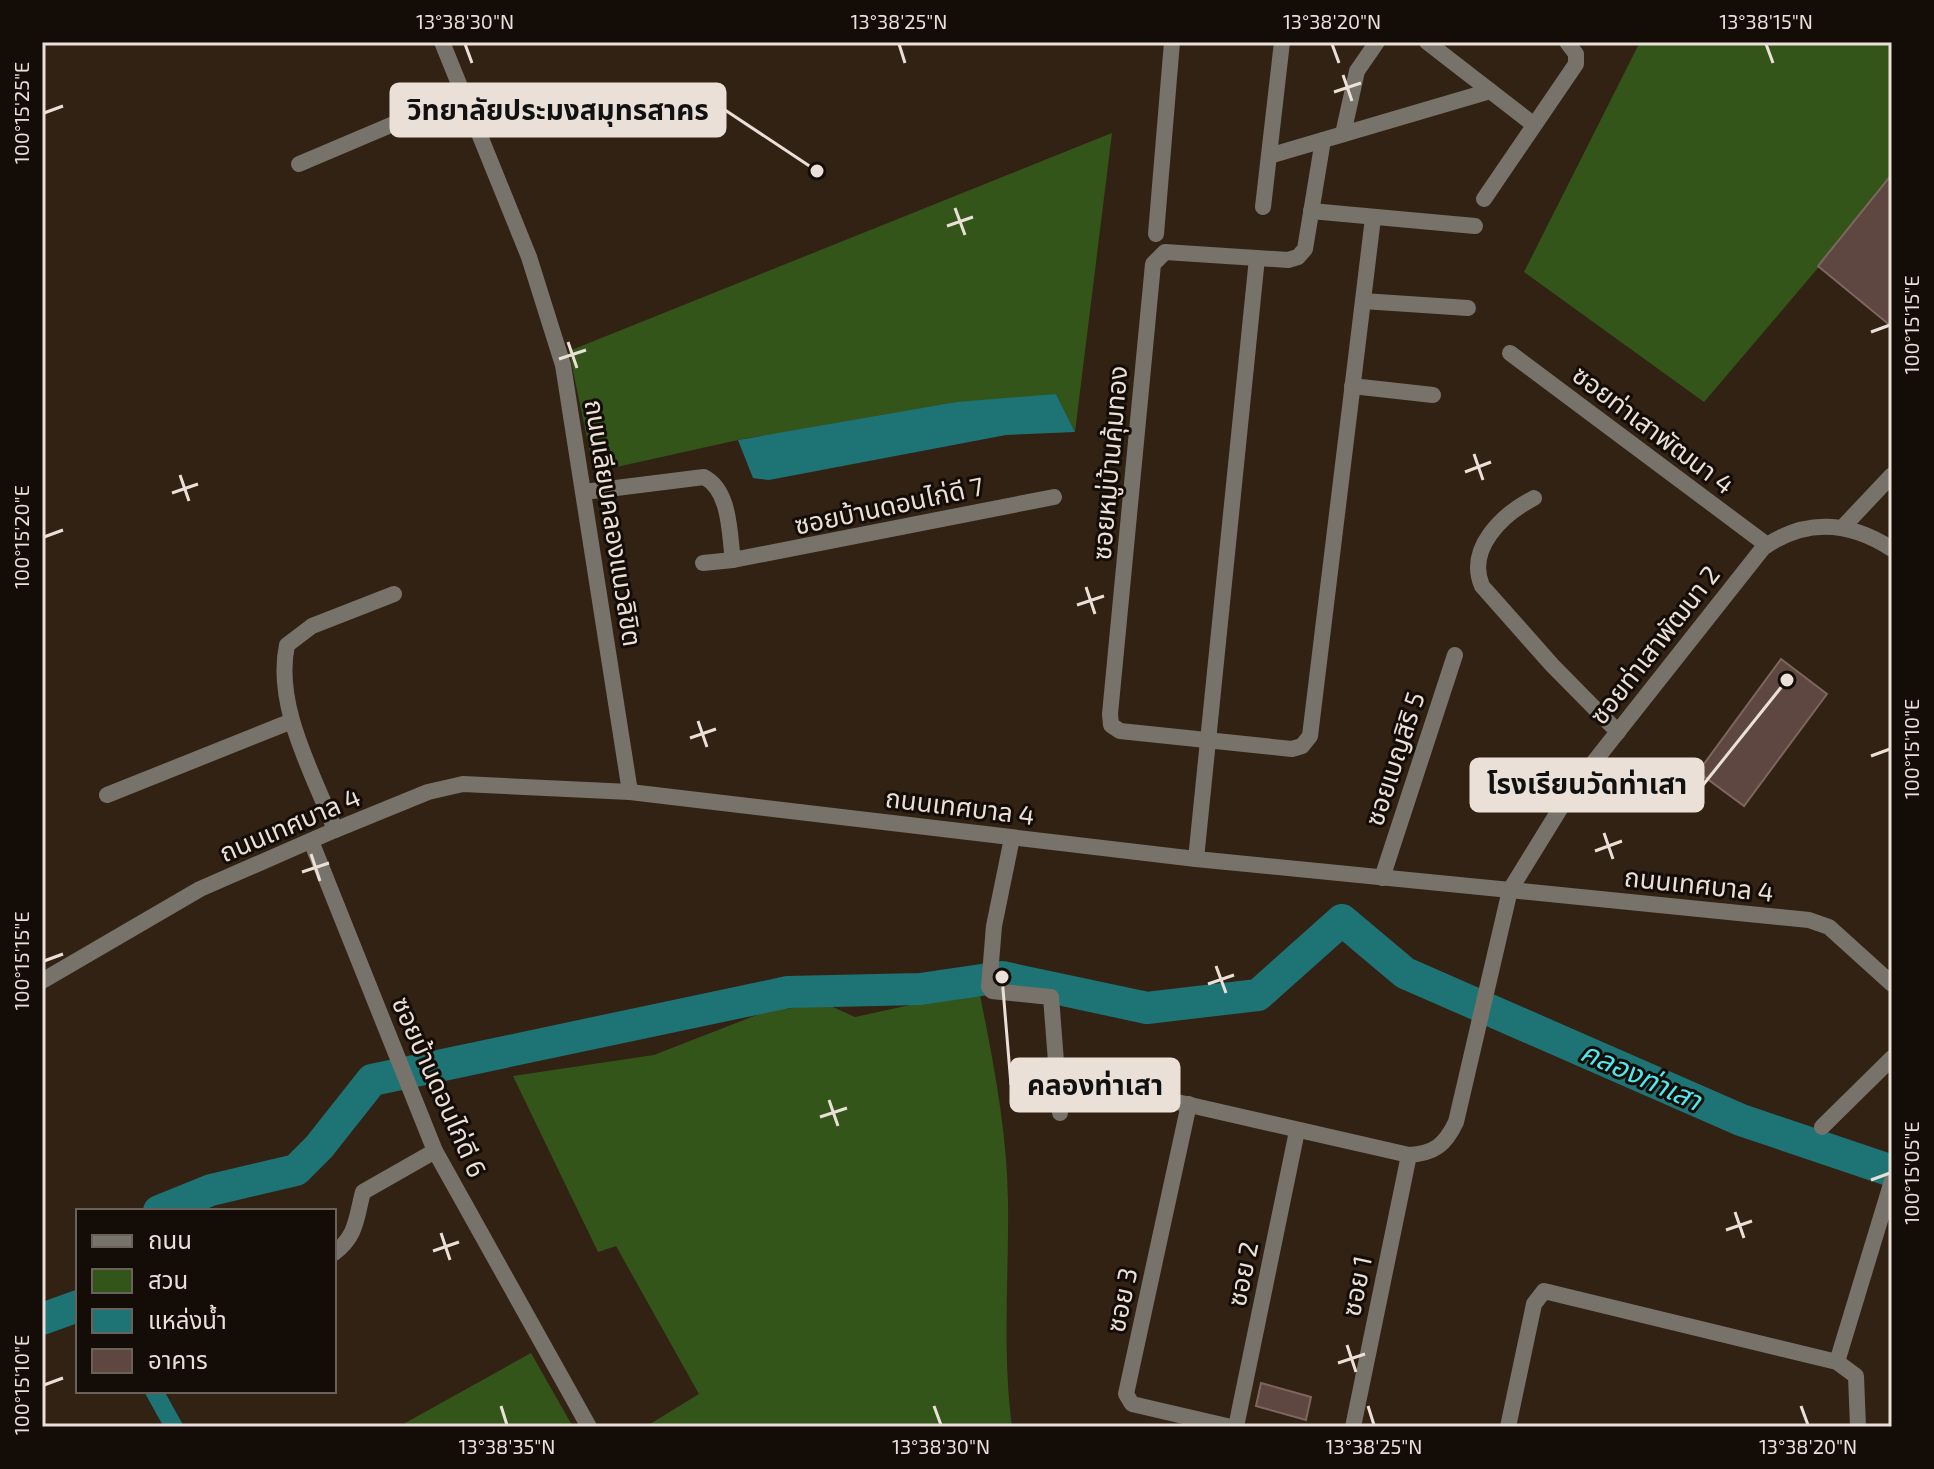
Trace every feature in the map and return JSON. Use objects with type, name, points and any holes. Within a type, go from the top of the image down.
[{"type":"street","name":"ถนนเลียบคลองแนวลิขิต","points":[[442,42],[529,257],[563,365],[630,792]]},
{"type":"street","points":[[1156,234],[1172,42]]},
{"type":"street","points":[[1263,207],[1282,42]]},
{"type":"street","points":[[1343,134],[1357,71],[1377,42]]},
{"type":"street","points":[[1427,42],[1533,124]]},
{"type":"street","points":[[1446,56],[1458,42]]},
{"type":"street","points":[[1484,199],[1576,64],[1576,54],[1567,42]]},
{"type":"street","points":[[1269,156],[1490,91]]},
{"type":"street","points":[[299,164],[464,94]]},
{"type":"street","name":"ซอยหมู่บ้านคุ้มทอง","points":[[1323,140],[1305,249],[1298,257],[1257,258],[1165,252],[1153,264],[1111,725],[1120,731],[1292,749],[1302,746],[1310,736],[1373,218]]},
{"type":"street","points":[[1311,211],[1475,226]]},
{"type":"street","points":[[1196,859],[1257,258]]},
{"type":"street","points":[[1363,301],[1468,308]]},
{"type":"street","name":"ซอยท่าเสาพัฒนา 4","points":[[1510,353],[1767,545]]},
{"type":"street","points":[[1352,386],[1433,395]]},
{"type":"street","points":[[1842,528],[1892,475]]},
{"type":"street","points":[[584,492],[704,477],[712,482],[724,501],[733,560]]},
{"type":"street","name":"ซอยบ้านดอนไก่ดี 7","points":[[703,563],[733,560],[1054,497]]},
{"type":"street","points":[[1534,498],[1500,518],[1482,551],[1476,572],[1482,586],[1532,643],[1618,732]]},
{"type":"street","name":"ซอยท่าเสาพัฒนา 2","points":[[1409,1155],[1429,1153],[1446,1142],[1456,1122],[1510,890],[1554,814],[1739,575],[1767,545],[1805,526],[1855,530],[1892,549]]},
{"type":"street","points":[[335,830],[292,721],[282,665],[287,645],[312,626],[394,594]]},
{"type":"street","name":"ซอยเบญสิริ 5","points":[[1382,878],[1455,655]]},
{"type":"street","points":[[107,795],[292,721]]},
{"type":"street","name":"ถนนเทศบาล 4","points":[[42,981],[200,889],[428,792],[463,784],[630,792],[1196,859],[1809,920],[1829,927],[1892,984]]},
{"type":"street","points":[[1012,838],[990,954],[989,984],[992,991],[1051,997],[1060,1113]]},
{"type":"street","name":"ซอยบ้านดอนไก่ดี 6","points":[[311,841],[435,1151],[589,1427]]},
{"type":"street","points":[[1822,1127],[1892,1058]]},
{"type":"street","points":[[1155,1097],[1409,1155]]},
{"type":"street","name":"ซอย 3","points":[[1189,1104],[1126,1394],[1132,1404],[1234,1427]]},
{"type":"street","name":"ซอย 2","points":[[1234,1427],[1297,1131]]},
{"type":"street","points":[[336,1251],[350,1240],[363,1192],[435,1151]]},
{"type":"street","name":"ซอย 1","points":[[1353,1427],[1409,1155]]},
{"type":"street","points":[[1837,1362],[1890,1186]]},
{"type":"street","points":[[1508,1427],[1534,1304],[1544,1291],[1837,1362],[1856,1376],[1858,1427]]},
{"type":"green space","points":[[1640,42],[1892,42],[1892,181],[1704,402],[1524,272]]},
{"type":"green space","points":[[1112,133],[1075,432],[1056,394],[747,438],[594,472],[569,351]]},
{"type":"green space","points":[[979,990],[998,1095],[1007,1174],[1007,1342],[1012,1427],[645,1427],[699,1394],[616,1246],[598,1252],[513,1076],[654,1055],[767,1011],[826,1004],[855,1017]]},
{"type":"green space","points":[[531,1353],[573,1427],[398,1427]]},
{"type":"water","points":[[1056,394],[1075,432],[1006,435],[769,480],[753,478],[738,440],[957,402]]},
{"type":"building","points":[[1892,174],[1892,327],[1818,266]]},
{"type":"building","points":[[1781,659],[1827,694],[1744,806],[1698,772]]},
{"type":"building","points":[[1261,1383],[1311,1397],[1306,1420],[1256,1406]]},
{"type":"waterway","name":"คลองท่าเสา","points":[[164,1209],[211,1190],[296,1170],[319,1147],[372,1080],[788,992],[920,989],[1002,977],[1147,1008],[1258,995],[1342,920],[1405,973],[1741,1120],[1892,1171]]},
{"type":"waterway","name":"คลองท่าเสา","points":[[42,1319],[76,1307]]},
{"type":"waterway","points":[[155,1393],[174,1427]]},
{"type":"place","name":"วิทยาลัยประมงสมุทรสาคร","points":[[817,171]]},
{"type":"place","name":"โรงเรียนวัดท่าเสา","points":[[1787,680]]},
{"type":"place","name":"คลองท่าเสา","points":[[1002,977]]}]
